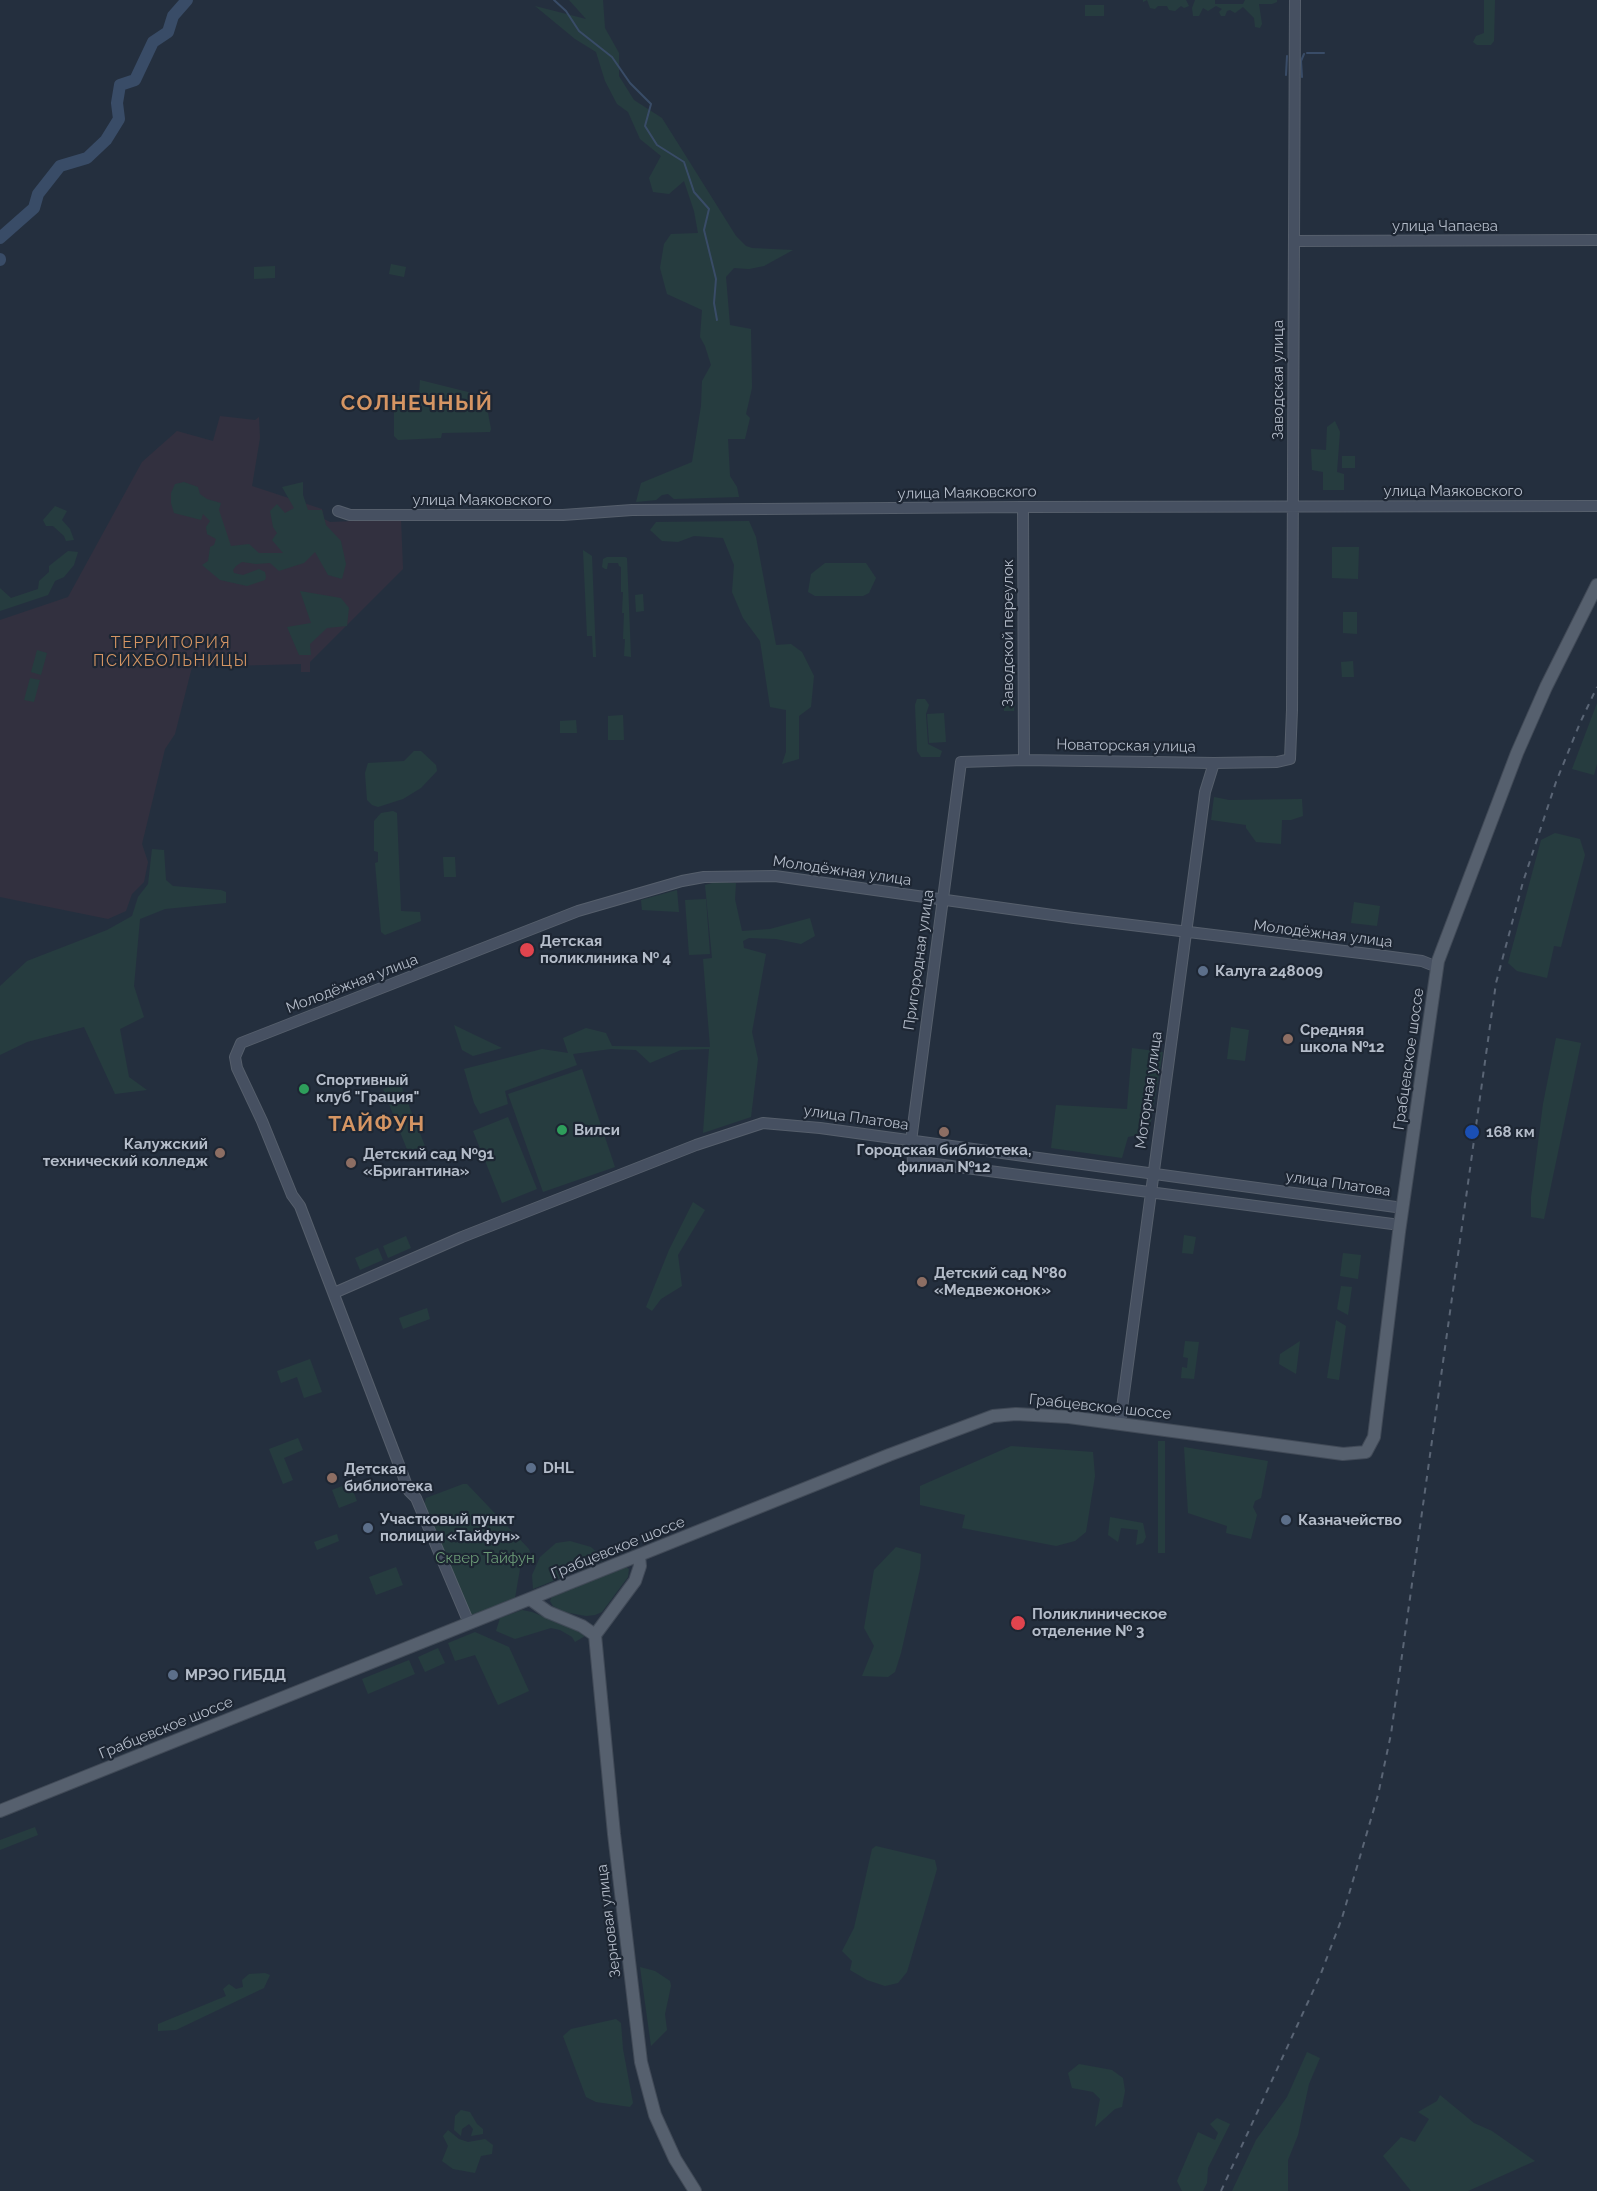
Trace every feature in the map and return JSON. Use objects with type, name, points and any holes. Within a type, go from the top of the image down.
[{"type":"main road","name":"Грабцевское шоссе","points":[[0,1811],[993,1416],[1042,1415],[1120,1423],[1343,1454],[1366,1452],[1374,1437],[1400,1225],[1437,967],[1517,753],[1546,687],[1597,585]]},
{"type":"main road","points":[[565,1618],[596,1635],[608,1615],[635,1581],[640,1566],[639,1556]]},
{"type":"main road","points":[[530,1599],[548,1612],[590,1624],[608,1615]]},
{"type":"main road","name":"Зерновая улица","points":[[596,1635],[614,1834],[641,2062],[655,2115],[675,2159],[695,2191]]},
{"type":"street","name":"Заводская улица","points":[[1290,759],[1294,0]]},
{"type":"street","name":"улица Чапаева","points":[[1294,241],[1597,240]]},
{"type":"street","name":"улица Маяковского","points":[[338,511],[350,514],[563,515],[632,510],[1597,506]]},
{"type":"street","name":"Заводской переулок","points":[[1023,507],[1024,760]]},
{"type":"street","name":"Новаторская улица","points":[[961,762],[1024,760],[1214,763],[1277,762],[1290,759]]},
{"type":"street","name":"Пригородная улица","points":[[961,762],[911,1141],[913,1161],[1150,1191]]},
{"type":"street","name":"Моторная улица","points":[[1120,1423],[1185,932],[1205,792],[1214,763]]},
{"type":"street","name":"Молодёжная улица","points":[[334,1293],[300,1206],[292,1195],[237,1068],[236,1052],[240,1043],[569,915],[682,881],[704,878],[775,876],[1185,932],[1422,961],[1437,967]]},
{"type":"street","name":"улица Платова","points":[[334,1293],[462,1237],[696,1145],[758,1124],[814,1127],[1403,1208]]},
{"type":"street","points":[[1150,1191],[1400,1225]]},
{"type":"street","points":[[334,1293],[409,1491],[416,1498],[469,1623]]},
{"type":"shaded area","points":[[220,416],[255,420],[259,417],[260,438],[252,486],[322,509],[324,519],[330,522],[401,519],[403,569],[310,662],[310,672],[301,672],[301,664],[192,667],[175,734],[165,749],[142,844],[148,862],[144,882],[132,894],[126,911],[108,919],[0,897],[0,620],[68,597],[142,462],[177,431],[213,441]]},
{"type":"green space","points":[[569,0],[603,0],[605,28],[619,53],[619,76],[634,100],[662,118],[736,236],[746,246],[752,248],[793,250],[764,266],[749,269],[734,268],[726,277],[730,325],[751,329],[752,388],[746,414],[750,418],[745,439],[728,439],[730,476],[737,487],[739,497],[674,499],[668,494],[656,500],[636,502],[641,483],[692,462],[701,406],[702,381],[711,365],[700,337],[702,310],[667,294],[660,268],[664,244],[671,234],[698,233],[694,211],[684,181],[669,194],[653,192],[649,178],[661,156],[640,139],[628,112],[617,104],[605,81],[596,52],[575,39],[535,6],[586,19]]},
{"type":"green space","points":[[1147,0],[1186,0],[1189,6],[1184,8],[1181,6],[1175,11],[1169,10],[1167,6],[1158,6],[1155,9],[1150,8]]},
{"type":"green space","points":[[1195,0],[1215,0],[1215,4],[1243,4],[1245,0],[1277,0],[1277,2],[1259,4],[1262,24],[1260,28],[1255,27],[1254,18],[1243,7],[1235,13],[1227,11],[1225,16],[1221,16],[1219,12],[1222,9],[1216,6],[1208,11],[1203,8],[1199,16],[1193,16],[1192,8]]},
{"type":"green space","points":[[1484,0],[1495,0],[1494,41],[1491,45],[1477,45],[1473,42],[1476,36],[1484,33]]},
{"type":"green space","points":[[1085,5],[1104,5],[1104,16],[1085,16]]},
{"type":"green space","points":[[391,264],[406,267],[404,277],[389,274]]},
{"type":"green space","points":[[275,266],[275,278],[254,279],[254,267]]},
{"type":"green space","points":[[420,380],[468,392],[488,413],[490,432],[442,433],[441,438],[398,440],[394,436],[394,400],[396,396],[419,396]]},
{"type":"green space","points":[[1335,421],[1340,432],[1337,472],[1344,474],[1344,490],[1323,490],[1323,472],[1312,470],[1311,449],[1326,450],[1327,427]]},
{"type":"green space","points":[[1342,456],[1355,456],[1355,468],[1342,468]]},
{"type":"green space","points":[[184,482],[198,487],[200,494],[207,499],[221,503],[219,510],[231,546],[249,544],[259,553],[283,553],[272,540],[277,533],[273,527],[270,511],[277,504],[285,513],[294,508],[282,487],[303,482],[303,495],[308,510],[322,510],[326,525],[341,541],[346,564],[342,579],[328,575],[315,552],[304,563],[279,571],[270,563],[242,562],[233,570],[234,573],[243,575],[259,569],[265,572],[265,580],[247,586],[220,580],[202,565],[208,561],[210,547],[214,545],[216,539],[207,534],[206,527],[210,521],[203,514],[201,520],[174,513],[171,493],[175,484]]},
{"type":"green space","points":[[55,506],[67,511],[62,520],[70,529],[74,540],[66,541],[53,526],[46,526],[43,520]]},
{"type":"green space","points":[[749,521],[756,537],[776,645],[791,644],[802,652],[814,676],[811,707],[799,716],[799,759],[782,764],[786,752],[786,710],[770,707],[760,641],[743,618],[732,592],[734,565],[723,538],[694,536],[678,542],[662,541],[650,530],[656,522]]},
{"type":"green space","points":[[1332,547],[1359,547],[1358,579],[1332,578]]},
{"type":"green space","points":[[583,550],[592,556],[596,657],[593,657],[592,636],[587,636]]},
{"type":"green space","points":[[68,551],[78,552],[74,565],[64,577],[55,581],[48,595],[0,611],[0,588],[11,598],[38,589],[39,581],[49,572],[49,566]]},
{"type":"green space","points":[[607,557],[627,558],[631,657],[624,656],[621,567],[618,563],[608,563],[607,569],[602,567],[603,559]]},
{"type":"green space","points":[[825,563],[866,563],[876,578],[869,593],[863,596],[815,596],[808,592],[811,574]]},
{"type":"green space","points":[[300,591],[341,598],[349,608],[347,626],[327,628],[310,644],[311,655],[299,655],[287,627],[311,623]]},
{"type":"green space","points":[[643,594],[644,611],[636,612],[635,595]]},
{"type":"green space","points":[[1343,612],[1357,612],[1357,634],[1343,633]]},
{"type":"green space","points":[[37,650],[47,653],[41,675],[31,672]]},
{"type":"green space","points":[[1353,661],[1354,677],[1342,677],[1341,662]]},
{"type":"green space","points":[[30,678],[40,680],[34,702],[24,700]]},
{"type":"green space","points":[[1004,695],[1015,695],[1014,711],[1004,711]]},
{"type":"green space","points":[[917,699],[925,699],[929,705],[926,714],[928,744],[942,751],[940,757],[921,757],[917,751],[915,705]]},
{"type":"green space","points":[[1597,703],[1597,764],[1594,775],[1572,769]]},
{"type":"green space","points":[[944,713],[946,742],[929,743],[927,714]]},
{"type":"green space","points":[[623,715],[624,740],[608,740],[608,716]]},
{"type":"green space","points":[[576,720],[577,733],[560,733],[560,721]]},
{"type":"green space","points":[[414,751],[421,751],[436,765],[437,771],[421,788],[403,799],[378,807],[372,805],[367,800],[365,773],[368,763],[404,761]]},
{"type":"green space","points":[[1214,797],[1229,800],[1302,799],[1303,816],[1282,820],[1281,844],[1256,842],[1246,825],[1211,820]]},
{"type":"green space","points":[[393,811],[397,813],[401,911],[420,912],[421,921],[385,935],[381,932],[375,863],[378,862],[378,852],[374,851],[374,821],[381,813]]},
{"type":"green space","points":[[1555,833],[1580,839],[1585,855],[1561,947],[1554,946],[1547,978],[1517,971],[1508,963],[1541,840]]},
{"type":"green space","points":[[152,849],[164,850],[166,880],[173,886],[221,890],[226,892],[226,903],[165,909],[140,919],[134,986],[144,1017],[120,1029],[129,1077],[147,1090],[115,1094],[84,1027],[27,1042],[0,1055],[0,986],[27,961],[107,930],[132,916],[138,897],[148,884]]},
{"type":"green space","points":[[443,857],[455,857],[456,877],[444,877]]},
{"type":"green space","points":[[716,882],[736,883],[735,899],[742,931],[770,929],[810,918],[815,936],[801,944],[776,939],[749,938],[743,941],[744,948],[766,954],[752,1032],[758,1059],[751,1117],[703,1133],[709,1049],[681,1050],[650,1063],[636,1050],[611,1049],[573,1054],[577,1065],[505,1091],[508,1104],[480,1114],[474,1103],[464,1069],[542,1049],[568,1053],[563,1038],[586,1028],[606,1033],[612,1046],[710,1047],[703,959],[712,958],[705,885]]},
{"type":"green space","points":[[677,890],[679,912],[642,910],[641,900]]},
{"type":"green space","points":[[706,899],[710,954],[689,955],[685,900]]},
{"type":"green space","points":[[1354,902],[1380,906],[1377,926],[1351,923]]},
{"type":"green space","points":[[454,1025],[502,1048],[473,1056],[462,1050]]},
{"type":"green space","points":[[1231,1027],[1249,1030],[1245,1061],[1227,1059]]},
{"type":"green space","points":[[1556,1038],[1581,1043],[1544,1219],[1531,1217],[1531,1197],[1543,1104]]},
{"type":"green space","points":[[1132,1048],[1163,1052],[1149,1133],[1128,1137],[1122,1158],[1051,1148],[1056,1105],[1127,1109]]},
{"type":"green space","name":"Вилси","points":[[582,1069],[615,1167],[543,1192],[508,1094]]},
{"type":"green space","points":[[400,1083],[427,1151],[410,1157],[383,1089]]},
{"type":"green space","points":[[508,1117],[537,1189],[502,1203],[473,1131]]},
{"type":"green space","points":[[693,1202],[705,1210],[678,1255],[682,1286],[661,1299],[652,1311],[646,1307],[669,1250]]},
{"type":"green space","points":[[1184,1235],[1196,1237],[1193,1254],[1182,1253]]},
{"type":"green space","points":[[406,1236],[411,1248],[388,1258],[383,1246]]},
{"type":"green space","points":[[378,1248],[383,1260],[360,1270],[355,1258]]},
{"type":"green space","points":[[1343,1253],[1361,1255],[1358,1279],[1340,1276]]},
{"type":"green space","points":[[1341,1286],[1352,1287],[1348,1315],[1337,1309]]},
{"type":"green space","points":[[427,1308],[430,1319],[403,1329],[399,1318]]},
{"type":"green space","points":[[1336,1320],[1346,1326],[1339,1380],[1327,1378]]},
{"type":"green space","points":[[1185,1341],[1199,1342],[1194,1379],[1181,1378],[1182,1367],[1187,1368],[1188,1358],[1183,1357]]},
{"type":"green space","points":[[1300,1341],[1296,1374],[1279,1364],[1280,1354]]},
{"type":"green space","points":[[310,1359],[322,1392],[304,1398],[297,1377],[281,1383],[277,1371]]},
{"type":"green space","points":[[298,1438],[303,1450],[284,1458],[293,1480],[283,1484],[269,1449]]},
{"type":"green space","points":[[1158,1441],[1165,1441],[1165,1553],[1158,1553]]},
{"type":"green space","points":[[1011,1446],[1093,1452],[1095,1476],[1086,1532],[1075,1541],[1056,1546],[962,1528],[965,1515],[920,1505],[920,1486]]},
{"type":"green space","points":[[1184,1447],[1268,1461],[1261,1498],[1255,1501],[1253,1507],[1257,1515],[1251,1539],[1226,1533],[1227,1526],[1188,1513]]},
{"type":"green space","points":[[350,1483],[357,1501],[339,1508],[332,1490]]},
{"type":"green space","name":"Сквер Тайфун","points":[[467,1484],[530,1552],[521,1563],[515,1598],[473,1615],[469,1614],[424,1505],[426,1498]]},
{"type":"green space","points":[[1110,1517],[1143,1523],[1146,1537],[1143,1543],[1136,1545],[1138,1530],[1121,1528],[1118,1542],[1108,1535]]},
{"type":"green space","points":[[337,1534],[339,1541],[317,1550],[314,1542]]},
{"type":"green space","points":[[570,1541],[591,1547],[605,1560],[533,1589],[532,1575],[540,1557],[556,1543]]},
{"type":"green space","points":[[896,1547],[921,1554],[920,1569],[901,1653],[895,1672],[888,1677],[862,1676],[874,1646],[864,1628],[874,1570]]},
{"type":"green space","points":[[396,1567],[403,1585],[376,1595],[369,1577]]},
{"type":"green space","points":[[626,1567],[629,1569],[628,1577],[602,1612],[586,1616],[564,1612],[553,1606],[550,1601],[552,1597]]},
{"type":"green space","points":[[522,1610],[579,1631],[585,1636],[575,1642],[572,1637],[560,1630],[551,1628],[515,1639],[496,1631],[500,1618]]},
{"type":"green space","points":[[475,1632],[509,1647],[529,1691],[498,1705],[475,1655],[455,1661],[448,1643]]},
{"type":"green space","points":[[438,1648],[445,1663],[425,1672],[418,1657]]},
{"type":"green space","points":[[409,1660],[415,1674],[368,1694],[362,1679]]},
{"type":"green space","points":[[35,1827],[38,1835],[0,1850],[0,1840]]},
{"type":"green space","points":[[876,1846],[935,1860],[937,1869],[907,1972],[898,1983],[885,1986],[867,1980],[850,1970],[852,1961],[842,1951],[854,1928],[872,1849]]},
{"type":"green space","points":[[640,1967],[655,1971],[670,1981],[671,1986],[665,2014],[667,2030],[651,2046]]},
{"type":"green space","points":[[249,1974],[270,1975],[264,1988],[176,2030],[158,2031],[158,2024],[226,1996],[223,1989],[229,1984],[236,1989],[243,1987],[242,1980]]},
{"type":"green space","points":[[616,2019],[621,2023],[623,2049],[633,2103],[630,2107],[596,2102],[586,2097],[563,2036],[571,2029]]},
{"type":"green space","points":[[1307,2052],[1320,2058],[1309,2084],[1298,2135],[1288,2160],[1288,2191],[1232,2191],[1256,2140],[1287,2097]]},
{"type":"green space","points":[[1079,2064],[1112,2070],[1123,2078],[1125,2091],[1122,2107],[1115,2109],[1095,2127],[1100,2099],[1093,2092],[1072,2088],[1068,2073]]},
{"type":"green space","points":[[1440,2095],[1474,2123],[1492,2131],[1535,2161],[1468,2191],[1411,2191],[1383,2156],[1401,2137],[1415,2142],[1429,2119],[1418,2112],[1437,2101]]},
{"type":"green space","points":[[461,2110],[470,2112],[483,2129],[483,2134],[471,2136],[473,2129],[469,2124],[462,2129],[461,2136],[454,2130],[455,2116]]},
{"type":"green space","points":[[1217,2118],[1230,2124],[1208,2168],[1207,2183],[1203,2191],[1182,2191],[1177,2181],[1198,2132],[1215,2140],[1218,2133],[1210,2124]]},
{"type":"green space","points":[[448,2130],[459,2139],[468,2142],[485,2139],[493,2145],[492,2154],[481,2156],[475,2173],[453,2169],[442,2161],[448,2146],[443,2136]]},
{"type":"waterway","points":[[0,238],[34,208],[38,194],[60,166],[87,158],[106,140],[119,119],[117,103],[120,85],[135,80],[153,42],[168,32],[173,16],[187,0]]},
{"type":"waterway","points":[[554,0],[566,11],[579,31],[612,57],[630,83],[651,104],[645,126],[657,145],[684,162],[694,192],[709,209],[704,230],[716,279],[714,303],[717,320]]},
{"type":"waterway","points":[[1307,53],[1324,53]]},
{"type":"waterway","points":[[1302,77],[1301,61],[1304,54]]},
{"type":"waterway","points":[[1286,75],[1287,56]]},
{"type":"railway","points":[[1221,2191],[1320,1976],[1342,1918],[1378,1795],[1391,1734],[1496,983],[1523,882],[1556,782],[1597,687]]},
{"type":"place","name":"Детская поликлиника № 4","points":[[527,950]]},
{"type":"place","name":"Калуга 248009","points":[[1203,971]]},
{"type":"place","name":"Средняя школа №12","points":[[1288,1039]]},
{"type":"place","name":"Спортивный клуб \"Грация\"","points":[[304,1089]]},
{"type":"place","name":"Вилси","points":[[562,1130]]},
{"type":"place","name":"Городская библиотека, филиал №12","points":[[944,1132]]},
{"type":"place","name":"168 км","points":[[1472,1132]]},
{"type":"place","name":"Калужский технический колледж","points":[[220,1153]]},
{"type":"place","name":"Детский сад №91 «Бригантина»","points":[[351,1163]]},
{"type":"place","name":"Детский сад №80 «Медвежонок»","points":[[922,1282]]},
{"type":"place","name":"DHL","points":[[531,1468]]},
{"type":"place","name":"Детская библиотека","points":[[332,1478]]},
{"type":"place","name":"Казначейство","points":[[1286,1520]]},
{"type":"place","name":"Участковый пункт полиции «Тайфун»","points":[[368,1528]]},
{"type":"place","name":"Поликлиническое отделение № 3","points":[[1018,1623]]},
{"type":"place","name":"МРЭО ГИБДД","points":[[173,1675]]},
{"type":"district","name":"СОЛНЕЧНЫЙ","points":[[417,404]]},
{"type":"district","name":"ТЕРРИТОРИЯ ПСИХБОЛЬНИЦЫ","points":[[171,652]]},
{"type":"district","name":"ТАЙФУН","points":[[377,1125]]}]
